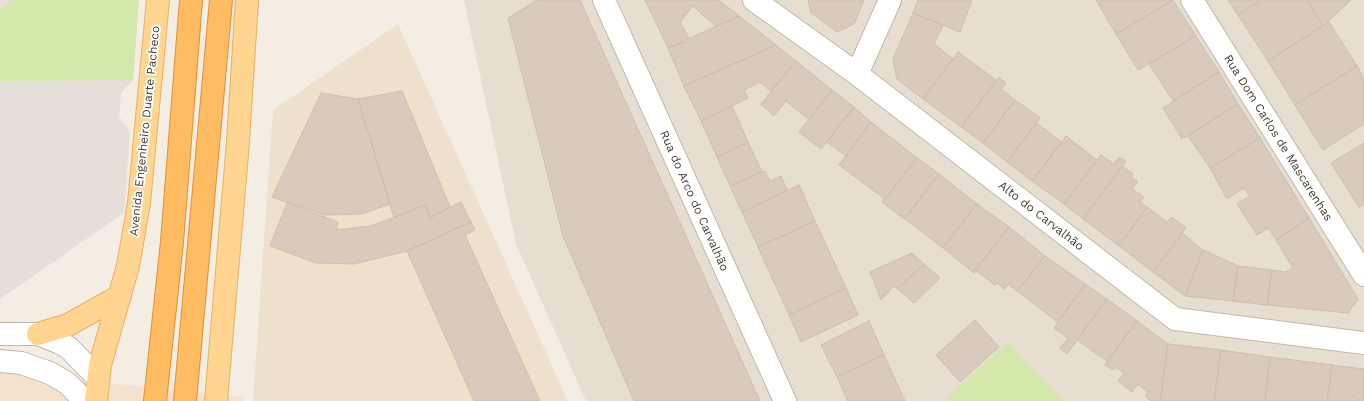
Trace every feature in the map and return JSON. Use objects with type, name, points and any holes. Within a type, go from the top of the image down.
[{"type":"highway","points":[[155,401],[172,242],[191,0]]},
{"type":"highway","points":[[185,401],[221,0]]},
{"type":"main road","name":"Avenida Engenheiro Duarte Pacheco","points":[[96,401],[98,378],[108,335],[128,266],[139,203],[158,0]]},
{"type":"main road","points":[[216,401],[238,142],[247,0]]},
{"type":"main road","points":[[38,334],[68,325],[120,296]]},
{"type":"street","name":"Rua do Arco do Carvalhão","points":[[604,0],[785,401]]},
{"type":"street","name":"Alto do Carvalhão","points":[[754,0],[857,74],[1176,319],[1364,343]]},
{"type":"street","points":[[857,74],[890,0]]},
{"type":"street","name":"Rua Dom Carlos de Mascarenhas","points":[[1192,0],[1364,275]]},
{"type":"street","points":[[0,334],[38,334],[58,342],[69,348],[98,378]]},
{"type":"street","points":[[0,361],[21,363],[50,374],[67,383],[85,401]]},
{"type":"shaded area","points":[[0,0],[139,0],[133,80],[121,93],[119,116],[130,132],[124,213],[0,299]]},
{"type":"shaded area","points":[[464,0],[1364,0],[1364,401],[586,401],[516,244]]},
{"type":"shaded area","points":[[398,24],[568,401],[253,401],[273,110]]},
{"type":"shaded area","points":[[0,372],[244,397],[244,401],[0,401]]},
{"type":"green space","points":[[13,0],[139,0],[133,80],[0,81],[0,9]]},
{"type":"green space","points":[[1008,342],[1063,401],[949,401],[947,398]]},
{"type":"building","points":[[537,0],[580,0],[760,401],[634,401],[563,236],[508,18]]},
{"type":"building","points":[[645,0],[719,0],[739,16],[716,27],[693,6],[680,22],[690,40],[668,48]]},
{"type":"building","points":[[808,0],[864,0],[854,24],[837,32],[811,13]]},
{"type":"building","points":[[918,0],[972,0],[960,32],[913,13]]},
{"type":"building","points":[[1096,0],[1173,0],[1116,34]]},
{"type":"building","points":[[1173,0],[1196,36],[1138,70],[1116,34]]},
{"type":"building","points":[[1228,0],[1262,0],[1238,15]]},
{"type":"building","points":[[1262,0],[1307,0],[1323,26],[1268,61],[1238,15]]},
{"type":"building","points":[[1307,0],[1351,0],[1323,26]]},
{"type":"building","points":[[913,13],[943,25],[934,44],[953,59],[923,99],[897,79],[893,59]]},
{"type":"building","points":[[739,16],[776,45],[684,86],[668,48]]},
{"type":"building","points":[[1329,22],[1357,66],[1295,105],[1268,61]]},
{"type":"building","points":[[1196,36],[1219,72],[1173,101],[1149,64]]},
{"type":"building","points":[[776,45],[796,61],[771,91],[760,82],[744,90],[748,98],[701,121],[684,86]]},
{"type":"building","points":[[958,52],[996,80],[961,127],[923,99]]},
{"type":"building","points":[[796,61],[832,90],[809,120],[786,101],[774,116],[761,104]]},
{"type":"building","points":[[1357,66],[1364,78],[1364,124],[1323,150],[1295,105]]},
{"type":"building","points":[[1219,72],[1238,104],[1182,139],[1163,108]]},
{"type":"building","points":[[999,78],[1006,83],[1001,89],[1015,100],[983,143],[961,127]]},
{"type":"building","points":[[832,90],[854,107],[821,149],[799,132]]},
{"type":"building","points":[[402,91],[450,207],[430,218],[425,205],[394,218],[358,99]]},
{"type":"building","points":[[321,93],[358,99],[390,204],[362,214],[325,215],[272,197]]},
{"type":"building","points":[[1015,100],[1040,118],[1007,162],[983,143]]},
{"type":"building","points":[[1238,104],[1260,138],[1210,168],[1188,136]]},
{"type":"building","points":[[732,106],[748,142],[717,157],[701,121]]},
{"type":"building","points":[[854,107],[871,122],[846,156],[827,142]]},
{"type":"building","points":[[871,122],[917,158],[885,199],[839,165]]},
{"type":"building","points":[[1036,123],[1062,142],[1032,181],[1007,162]]},
{"type":"building","points":[[1066,136],[1097,160],[1064,204],[1032,181]]},
{"type":"building","points":[[1260,138],[1309,218],[1276,240],[1269,228],[1257,235],[1237,204],[1250,196],[1244,188],[1227,199],[1210,168]]},
{"type":"building","points":[[748,142],[762,172],[730,186],[717,157]]},
{"type":"building","points":[[1364,143],[1364,204],[1359,207],[1331,163]]},
{"type":"building","points":[[1101,155],[1114,164],[1119,157],[1126,161],[1083,219],[1064,204]]},
{"type":"building","points":[[917,158],[939,174],[904,219],[882,202]]},
{"type":"building","points":[[1122,166],[1133,174],[1131,177],[1138,182],[1132,189],[1144,197],[1140,202],[1147,207],[1119,246],[1083,219]]},
{"type":"building","points":[[765,171],[770,181],[781,176],[787,190],[742,212],[730,186]]},
{"type":"building","points":[[939,174],[977,204],[943,248],[905,219]]},
{"type":"building","points":[[799,185],[815,221],[758,247],[742,212]]},
{"type":"building","points":[[461,202],[471,222],[407,251],[354,264],[316,263],[270,246],[287,203],[338,222],[336,230],[371,226],[425,205],[430,218]]},
{"type":"building","points":[[977,204],[1009,227],[974,273],[943,248]]},
{"type":"building","points":[[1147,207],[1167,222],[1172,217],[1186,228],[1153,272],[1119,246]]},
{"type":"building","points":[[1309,218],[1358,299],[1348,313],[1267,305],[1272,270],[1285,272],[1293,268],[1276,240]]},
{"type":"building","points":[[815,221],[846,288],[789,315],[758,247]]},
{"type":"building","points":[[471,222],[475,230],[465,235],[540,401],[474,401],[407,251]]},
{"type":"building","points":[[1009,227],[1045,256],[1017,291],[1008,284],[1005,289],[997,283],[995,285],[975,270]]},
{"type":"building","points":[[1182,233],[1203,250],[1185,296],[1153,272]]},
{"type":"building","points":[[1203,250],[1238,266],[1233,301],[1185,296]]},
{"type":"building","points":[[912,253],[924,264],[898,289],[894,286],[881,300],[870,272]]},
{"type":"building","points":[[1045,256],[1085,284],[1058,322],[1017,291]]},
{"type":"building","points":[[924,264],[940,278],[914,303],[898,289]]},
{"type":"building","points":[[1238,266],[1272,270],[1267,305],[1233,301]]},
{"type":"building","points":[[1085,284],[1107,299],[1067,354],[1060,348],[1068,338],[1054,328]]},
{"type":"building","points":[[846,288],[858,315],[801,342],[789,315]]},
{"type":"building","points":[[1107,299],[1137,321],[1107,361],[1077,340]]},
{"type":"building","points":[[975,320],[999,347],[960,382],[936,355]]},
{"type":"building","points":[[869,321],[884,355],[837,377],[821,345]]},
{"type":"building","points":[[1137,321],[1168,344],[1160,401],[1151,401],[1146,397],[1147,391],[1138,384],[1132,392],[1118,381],[1124,373],[1116,367],[1114,370],[1105,365]]},
{"type":"building","points":[[1168,344],[1221,350],[1214,401],[1160,401]]},
{"type":"building","points":[[1221,350],[1270,357],[1265,401],[1214,401]]},
{"type":"building","points":[[884,355],[905,401],[848,401],[837,377]]},
{"type":"building","points":[[1270,357],[1332,365],[1327,401],[1265,401]]},
{"type":"building","points":[[1332,365],[1364,369],[1364,386],[1349,401],[1327,401]]},
{"type":"building","points":[[1364,386],[1364,401],[1349,401]]}]
